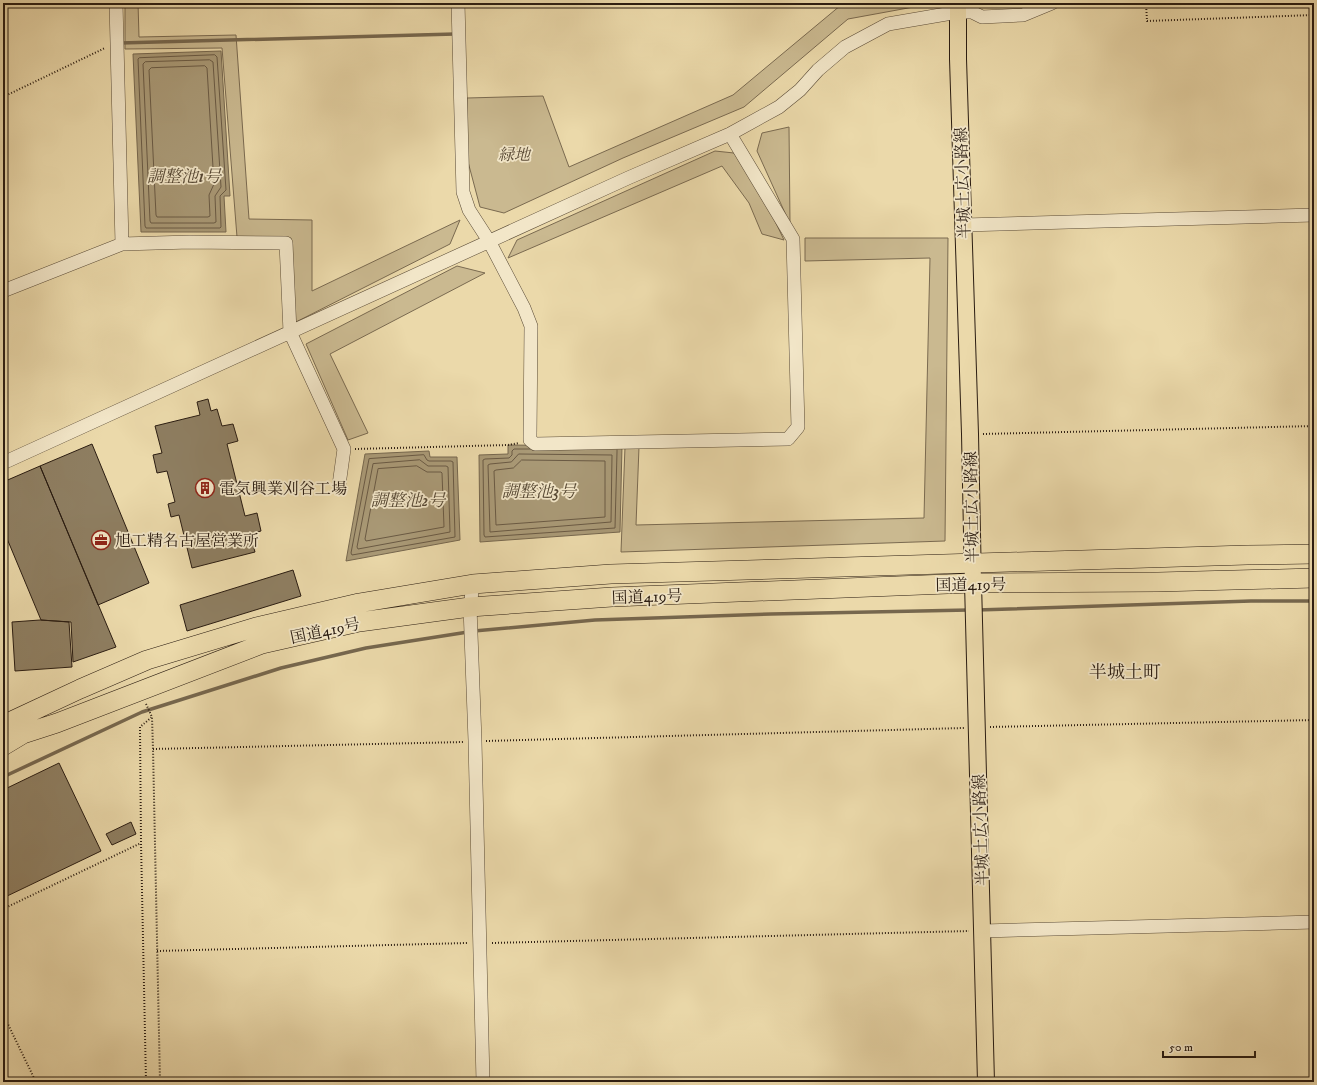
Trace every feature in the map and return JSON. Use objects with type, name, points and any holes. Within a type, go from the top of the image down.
[{"type":"highway","name":"国道419号","points":[[3,724],[80,688],[147,660],[256,627],[359,603],[473,584],[611,574],[1314,554]]},
{"type":"highway","name":"国道419号","points":[[3,746],[23,734],[57,723],[262,644],[359,622],[470,607],[612,597],[973,583],[1158,582],[1314,578]]},
{"type":"main road","name":"半城土広小路線","points":[[958,7],[958,59],[970,434],[986,1082]]},
{"type":"street","points":[[116,3],[122,244]]},
{"type":"street","points":[[458,3],[463,192],[468,210],[489,241],[524,308],[531,326],[530,440],[534,444],[788,439],[798,427],[793,239],[730,134]]},
{"type":"street","points":[[3,463],[628,178],[730,134],[779,108],[800,90],[818,70],[845,47],[888,24],[958,7],[982,17],[1023,15],[1052,3]]},
{"type":"street","points":[[964,225],[1314,215]]},
{"type":"street","points":[[3,291],[122,244],[190,242],[286,243],[290,332],[344,449],[339,485]]},
{"type":"street","points":[[473,584],[470,607],[475,741],[483,1082]]},
{"type":"street","points":[[983,931],[1314,922]]},
{"type":"path","points":[[1146,3],[1147,21],[1314,15]]},
{"type":"path","points":[[3,97],[117,43]]},
{"type":"path","points":[[970,434],[1314,426]]},
{"type":"path","points":[[344,449],[508,445],[530,440]]},
{"type":"path","points":[[146,702],[152,718],[160,1082]]},
{"type":"path","points":[[146,1082],[140,727],[152,718]]},
{"type":"path","points":[[153,749],[1314,720]]},
{"type":"path","points":[[3,909],[141,844]]},
{"type":"path","points":[[157,951],[983,931]]},
{"type":"path","points":[[3,1014],[36,1082]]},
{"type":"green space","points":[[125,3],[138,3],[139,37],[236,35],[249,219],[312,220],[312,291],[460,220],[450,244],[294,323],[291,238],[237,237],[222,48],[125,49]]},
{"type":"green space","name":"緑地","points":[[851,3],[921,3],[919,6],[848,19],[744,107],[623,158],[504,213],[480,207],[467,158],[467,98],[543,96],[569,167],[733,95],[841,5]]},
{"type":"green space","points":[[789,127],[790,224],[757,151],[762,133]]},
{"type":"green space","points":[[715,151],[734,153],[764,198],[784,240],[762,234],[749,203],[722,166],[508,258],[517,240]]},
{"type":"green space","points":[[805,238],[948,238],[945,541],[621,552],[625,447],[639,447],[636,525],[924,518],[930,258],[805,261]]},
{"type":"green space","points":[[457,266],[485,273],[330,354],[368,433],[348,440],[306,344]]},
{"type":"water","name":"調整池1号","points":[[221,51],[230,196],[224,196],[226,232],[141,232],[133,54]]},
{"type":"water","name":"調整池3号","points":[[508,445],[622,446],[620,532],[480,542],[479,455],[508,454]]},
{"type":"water","name":"調整池2号","points":[[429,451],[430,457],[457,457],[460,540],[346,561],[365,454]]},
{"type":"building","name":"電気興業刈谷工場","points":[[208,399],[211,411],[217,409],[222,426],[233,424],[238,441],[227,444],[245,516],[257,513],[261,531],[250,534],[255,552],[192,568],[179,515],[171,517],[168,504],[175,502],[167,471],[157,473],[153,455],[162,453],[155,426],[200,415],[197,402]]},
{"type":"building","points":[[92,444],[149,583],[98,605],[40,466]]},
{"type":"building","points":[[40,466],[116,647],[73,662],[71,622],[41,620],[3,529],[3,482]]},
{"type":"building","points":[[293,570],[301,596],[187,631],[180,605]]},
{"type":"building","points":[[40,620],[69,622],[72,667],[15,671],[12,622]]},
{"type":"building","points":[[59,763],[101,851],[3,898],[3,790]]},
{"type":"building","points":[[131,822],[136,834],[112,845],[106,834]]},
{"type":"waterway","points":[[120,43],[455,34]]},
{"type":"waterway","points":[[977,610],[1251,601],[1314,601]]},
{"type":"waterway","points":[[474,631],[595,620],[771,614],[969,610]]},
{"type":"waterway","points":[[3,777],[142,712],[281,668],[366,648],[468,632]]},
{"type":"place","name":"電気興業刈谷工場","points":[[205,488]]},
{"type":"place","name":"旭工精名古屋営業所","points":[[101,540]]},
{"type":"district","name":"半城土町","points":[[1125,672]]}]
